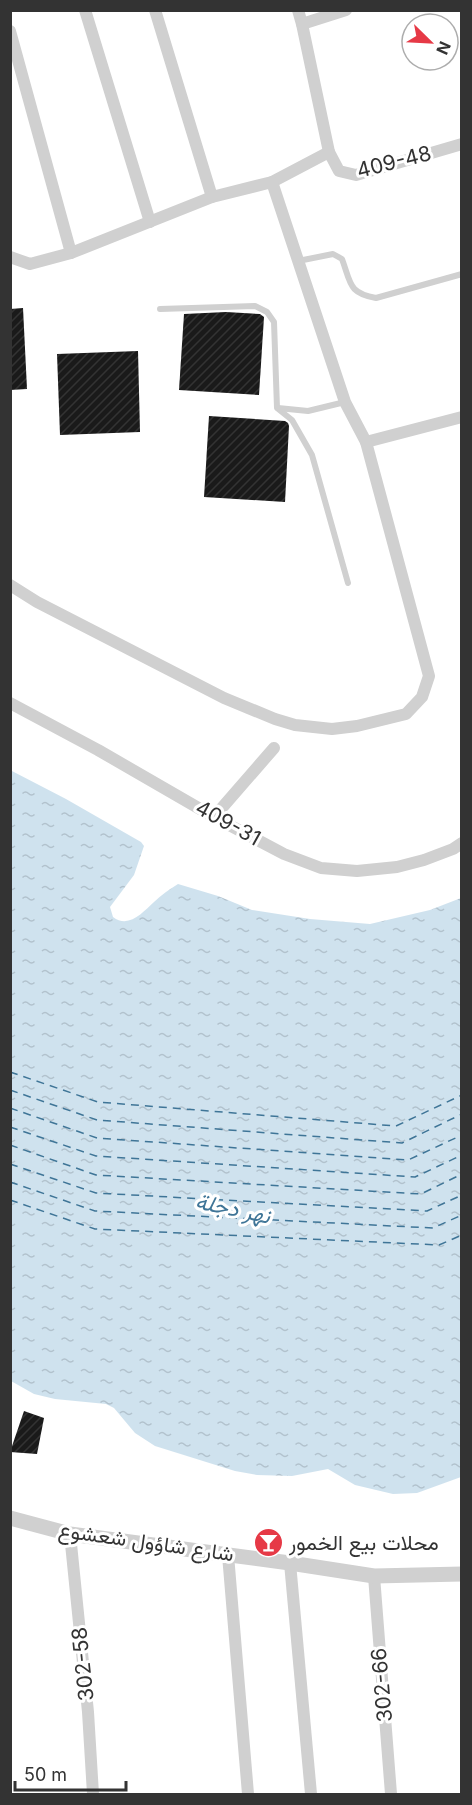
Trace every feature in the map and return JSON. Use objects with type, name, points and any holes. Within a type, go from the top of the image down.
[{"type":"street","points":[[85,10],[150,222]]},
{"type":"street","points":[[155,10],[212,197]]},
{"type":"street","points":[[298,10],[328,152]]},
{"type":"street","points":[[302,24],[346,10]]},
{"type":"street","points":[[10,32],[71,253]]},
{"type":"street","name":"409-48","points":[[10,256],[30,264],[71,253],[212,197],[272,182],[328,152],[339,171],[356,175],[462,144]]},
{"type":"street","points":[[10,585],[37,602],[224,698],[295,725],[332,729],[357,726],[406,714],[422,697],[429,676],[366,442],[345,402],[272,182]]},
{"type":"street","points":[[366,442],[462,417]]},
{"type":"street","name":"409-31","points":[[10,703],[98,750],[214,817],[284,854],[321,868],[357,871],[397,867],[453,849],[462,843]]},
{"type":"street","points":[[214,817],[274,748]]},
{"type":"street","name":"شارع شاؤول شعشوع","points":[[10,1518],[70,1534],[374,1576],[462,1574]]},
{"type":"street","name":"302-58","points":[[70,1534],[88,1712],[93,1794]]},
{"type":"street","points":[[228,1555],[248,1794]]},
{"type":"street","points":[[290,1563],[311,1794]]},
{"type":"street","name":"302-66","points":[[374,1576],[391,1794]]},
{"type":"lane","points":[[298,261],[333,254],[342,259],[354,291],[362,296],[376,298],[462,274]]},
{"type":"lane","points":[[160,309],[255,306],[267,312],[274,322],[277,408],[292,420],[312,456],[348,583]]},
{"type":"lane","points":[[277,408],[308,411],[345,402]]},
{"type":"water","name":"نهر دجلة","points":[[10,770],[66,799],[141,842],[144,846],[134,875],[110,907],[113,917],[119,920],[135,918],[178,884],[218,896],[252,910],[310,919],[370,924],[430,910],[461,898],[461,1477],[417,1493],[393,1494],[355,1485],[328,1469],[292,1476],[257,1475],[235,1471],[155,1446],[135,1433],[114,1408],[106,1404],[55,1399],[34,1394],[11,1381]]},
{"type":"building","points":[[23,308],[27,389],[10,390],[10,309]]},
{"type":"building","points":[[226,312],[260,314],[264,317],[259,395],[179,390],[184,314]]},
{"type":"building","points":[[138,351],[140,432],[60,435],[57,354]]},
{"type":"building","points":[[209,416],[288,423],[285,502],[204,497]]},
{"type":"building","points":[[24,1411],[44,1418],[37,1454],[10,1452]]},
{"type":"ferry route","points":[[10,1072],[98,1102],[396,1126],[462,1095]]},
{"type":"ferry route","points":[[10,1090],[97,1120],[402,1143],[462,1114]]},
{"type":"ferry route","points":[[10,1108],[97,1138],[408,1160],[462,1135]]},
{"type":"ferry route","points":[[10,1127],[96,1156],[415,1177],[462,1155]]},
{"type":"ferry route","points":[[10,1145],[96,1175],[421,1194],[462,1174]]},
{"type":"ferry route","points":[[10,1164],[96,1193],[427,1211],[462,1195]]},
{"type":"ferry route","points":[[10,1182],[95,1211],[433,1228],[462,1215]]},
{"type":"ferry route","points":[[10,1200],[95,1229],[439,1245],[462,1235]]},
{"type":"place","name":"محلات بيع الخمور","points":[[268,1543]]}]
